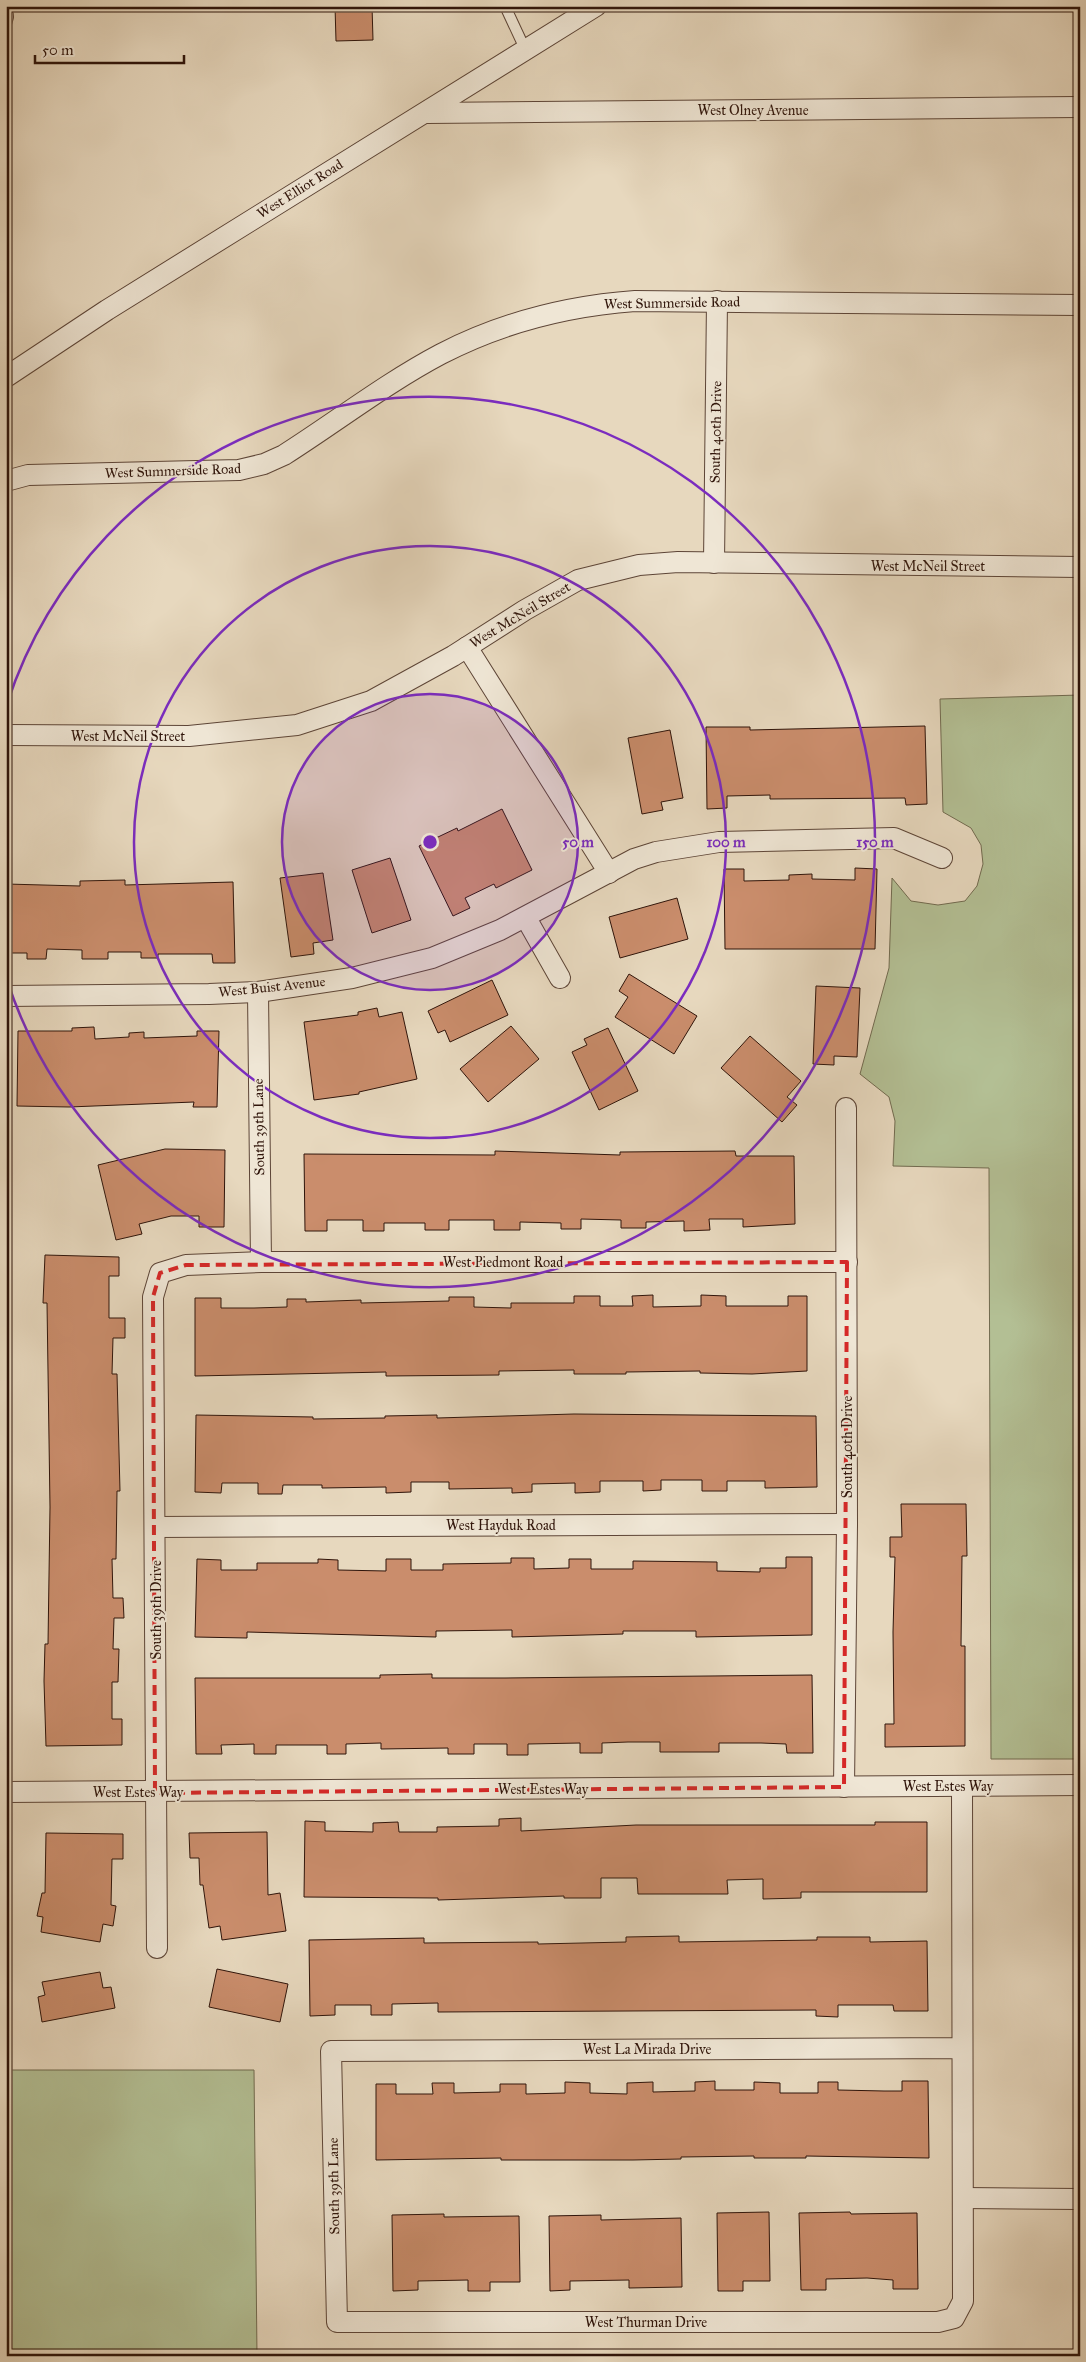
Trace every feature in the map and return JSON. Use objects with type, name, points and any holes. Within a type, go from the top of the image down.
[{"type":"street","name":"West Elliot Road","points":[[6,377],[116,305],[596,6]]},
{"type":"street","name":"West Olney Avenue","points":[[427,113],[1080,107]]},
{"type":"street","name":"West Summerside Road","points":[[6,481],[28,476],[239,470],[264,464],[284,455],[400,378],[442,354],[503,327],[551,313],[598,304],[634,301],[717,301],[1080,305]]},
{"type":"street","name":"South 40th Drive","points":[[714,563],[717,301]]},
{"type":"street","name":"West McNeil Street","points":[[6,736],[188,736],[297,725],[371,701],[467,647],[525,610],[578,580],[640,565],[714,563],[1080,567]]},
{"type":"street","points":[[467,647],[609,873]]},
{"type":"street","name":"West Buist Avenue","points":[[6,996],[258,992],[352,978],[432,958],[526,918],[634,859],[656,852],[719,842],[894,838],[942,858]]},
{"type":"street","points":[[526,918],[560,978]]},
{"type":"street","name":"South 39th Lane","points":[[258,992],[261,1262]]},
{"type":"street","name":"South 40th Drive","points":[[844,1787],[847,1524],[846,1108]]},
{"type":"street","name":"West Piedmont Road","points":[[160,1273],[186,1265],[261,1262],[847,1262]]},
{"type":"street","name":"South 39th Drive","points":[[157,1948],[154,1297],[160,1273]]},
{"type":"street","name":"West Hayduk Road","points":[[156,1527],[847,1524]]},
{"type":"street","points":[[962,1786],[963,2198],[1080,2199]]},
{"type":"street","name":"West Estes Way","points":[[6,1792],[1080,1786]]},
{"type":"street","name":"West La Mirada Drive","points":[[331,2050],[962,2048]]},
{"type":"street","name":"South 39th Lane","points":[[331,2050],[338,2322]]},
{"type":"street","name":"West Thurman Drive","points":[[338,2322],[938,2322],[954,2318],[963,2301],[963,2198]]},
{"type":"lane","points":[[6,24],[8,17],[7,6]]},
{"type":"lane","points":[[505,6],[526,50]]},
{"type":"highlighted area","points":[[847,1262],[844,1787],[155,1793],[153,1297],[160,1273],[186,1265]]},
{"type":"green space","points":[[1080,695],[1080,1759],[991,1759],[989,1168],[893,1166],[895,1121],[889,1097],[860,1074],[889,968],[892,878],[911,901],[938,905],[965,901],[977,886],[983,864],[981,845],[971,828],[943,812],[940,699]]},
{"type":"green space","points":[[6,2070],[254,2070],[257,2356],[6,2356]]},
{"type":"building","points":[[335,6],[372,6],[373,40],[336,41]]},
{"type":"building","points":[[925,726],[927,804],[906,805],[905,798],[770,799],[770,795],[727,796],[727,808],[707,809],[706,727],[750,727],[750,730]]},
{"type":"building","points":[[670,730],[683,798],[661,802],[663,810],[642,814],[628,738]]},
{"type":"building","points":[[502,809],[532,870],[496,888],[494,884],[465,898],[470,908],[453,916],[419,846],[457,828],[458,831]]},
{"type":"building","points":[[390,858],[411,920],[372,933],[352,870]]},
{"type":"building","points":[[855,868],[877,869],[875,949],[725,949],[724,869],[744,869],[744,881],[789,880],[789,875],[812,874],[812,879],[855,880]]},
{"type":"building","points":[[323,873],[333,940],[313,943],[314,954],[291,957],[280,878]]},
{"type":"building","points":[[125,880],[125,885],[233,882],[235,963],[213,963],[212,954],[158,954],[158,958],[141,958],[141,952],[108,952],[108,959],[82,959],[82,950],[47,949],[46,959],[27,959],[27,953],[6,953],[6,884],[80,886],[80,881]]},
{"type":"building","points":[[677,898],[688,939],[620,958],[609,917]]},
{"type":"building","points":[[629,974],[697,1016],[674,1054],[615,1017],[628,997],[619,991]]},
{"type":"building","points":[[492,980],[508,1015],[450,1042],[445,1030],[438,1033],[428,1011]]},
{"type":"building","points":[[816,986],[860,988],[857,1057],[834,1056],[834,1065],[813,1064]]},
{"type":"building","points":[[377,1008],[379,1017],[402,1012],[417,1079],[359,1092],[359,1094],[314,1100],[304,1022],[358,1015],[358,1012]]},
{"type":"building","points":[[511,1026],[539,1059],[488,1102],[460,1069]]},
{"type":"building","points":[[94,1027],[95,1039],[129,1037],[129,1033],[144,1032],[144,1038],[197,1036],[197,1031],[219,1031],[217,1107],[193,1107],[194,1102],[69,1107],[17,1106],[18,1031],[72,1031],[72,1028]]},
{"type":"building","points":[[608,1028],[638,1091],[599,1110],[572,1052],[587,1045],[584,1039]]},
{"type":"building","points":[[750,1036],[801,1081],[787,1097],[797,1105],[782,1122],[721,1068]]},
{"type":"building","points":[[165,1149],[225,1150],[224,1227],[199,1227],[199,1216],[171,1216],[139,1224],[142,1234],[116,1240],[98,1165]]},
{"type":"building","points":[[495,1151],[620,1155],[620,1152],[735,1151],[736,1156],[794,1156],[795,1224],[743,1227],[743,1219],[709,1219],[710,1230],[684,1231],[684,1221],[646,1222],[646,1228],[621,1228],[621,1220],[581,1219],[581,1229],[561,1229],[561,1223],[520,1222],[520,1230],[494,1230],[494,1220],[449,1220],[449,1230],[425,1230],[425,1223],[384,1223],[384,1231],[363,1231],[363,1220],[327,1220],[327,1231],[305,1231],[304,1154],[495,1155]]},
{"type":"building","points":[[45,1255],[119,1257],[119,1276],[109,1276],[109,1318],[125,1318],[125,1338],[113,1338],[112,1374],[117,1374],[120,1491],[117,1491],[116,1559],[112,1559],[113,1598],[123,1598],[124,1618],[114,1618],[113,1649],[119,1649],[118,1682],[112,1682],[112,1719],[122,1719],[122,1745],[46,1746],[44,1681],[45,1644],[48,1644],[50,1507],[47,1303],[43,1303]]},
{"type":"building","points":[[653,1295],[653,1307],[701,1306],[701,1295],[726,1296],[726,1306],[788,1306],[788,1296],[807,1296],[807,1371],[752,1374],[700,1373],[700,1371],[574,1374],[574,1370],[499,1371],[499,1375],[386,1376],[386,1372],[195,1376],[195,1298],[221,1298],[221,1308],[254,1308],[287,1307],[287,1299],[306,1299],[306,1302],[361,1300],[361,1303],[449,1301],[449,1297],[474,1297],[474,1307],[511,1308],[511,1303],[574,1303],[574,1296],[600,1296],[600,1306],[633,1306],[632,1296]]},
{"type":"building","points":[[574,1414],[816,1416],[817,1487],[765,1488],[765,1481],[727,1481],[727,1491],[702,1491],[702,1480],[661,1480],[661,1490],[643,1491],[643,1481],[600,1481],[600,1492],[575,1493],[575,1483],[532,1484],[532,1492],[512,1493],[512,1488],[449,1489],[449,1482],[411,1482],[411,1492],[386,1493],[386,1487],[322,1488],[322,1485],[283,1485],[282,1494],[258,1494],[258,1483],[222,1483],[221,1493],[195,1492],[196,1415],[313,1417],[313,1419],[437,1415],[437,1418]]},
{"type":"building","points":[[901,1504],[966,1504],[967,1556],[962,1556],[961,1646],[965,1646],[965,1746],[885,1747],[885,1724],[894,1724],[893,1632],[895,1557],[890,1557],[890,1537],[902,1537]]},
{"type":"building","points":[[786,1557],[812,1557],[812,1635],[696,1637],[696,1631],[623,1631],[623,1634],[512,1637],[512,1630],[436,1631],[436,1637],[247,1632],[247,1638],[195,1637],[197,1559],[221,1560],[221,1570],[257,1570],[257,1563],[318,1563],[318,1559],[338,1560],[338,1570],[386,1571],[386,1559],[411,1559],[411,1570],[443,1570],[443,1564],[511,1563],[511,1558],[534,1558],[534,1569],[569,1568],[569,1559],[591,1559],[591,1569],[633,1569],[633,1561],[717,1562],[717,1571],[760,1572],[760,1568],[786,1568]]},
{"type":"building","points":[[432,1674],[432,1678],[812,1675],[813,1753],[787,1753],[786,1744],[761,1743],[719,1743],[719,1752],[660,1752],[660,1742],[628,1742],[602,1743],[602,1753],[580,1753],[580,1743],[528,1744],[528,1755],[507,1755],[507,1744],[474,1744],[474,1754],[448,1754],[448,1748],[381,1749],[381,1743],[346,1744],[346,1754],[327,1754],[327,1745],[276,1745],[276,1754],[254,1754],[254,1744],[221,1745],[222,1754],[196,1754],[195,1678],[380,1678],[380,1675]]},
{"type":"building","points":[[521,1818],[521,1831],[636,1825],[875,1825],[875,1822],[927,1822],[927,1892],[801,1892],[801,1898],[763,1899],[763,1879],[727,1880],[728,1894],[638,1894],[637,1878],[601,1878],[601,1898],[564,1898],[564,1896],[438,1900],[438,1898],[304,1897],[305,1821],[325,1822],[325,1831],[373,1832],[373,1823],[398,1822],[399,1832],[437,1832],[437,1827],[499,1826],[499,1819]]},
{"type":"building","points":[[267,1832],[268,1895],[280,1893],[286,1931],[222,1940],[220,1926],[209,1928],[203,1885],[200,1885],[199,1858],[190,1858],[189,1833]]},
{"type":"building","points":[[46,1833],[123,1834],[123,1859],[112,1859],[111,1905],[116,1906],[113,1926],[103,1924],[100,1942],[41,1932],[43,1917],[37,1916],[42,1893],[45,1893]]},
{"type":"building","points":[[679,1936],[679,1942],[817,1940],[817,1937],[870,1937],[870,1942],[927,1941],[928,2011],[894,2011],[893,2005],[838,2005],[838,2017],[816,2016],[816,2010],[438,2012],[438,2003],[392,2004],[392,2015],[371,2015],[371,2005],[335,2005],[335,2015],[310,2016],[309,1940],[424,1938],[424,1943],[538,1942],[538,1944],[626,1942],[626,1937]]},
{"type":"building","points":[[217,1969],[288,1984],[280,2022],[209,2007]]},
{"type":"building","points":[[100,1972],[103,1988],[111,1987],[115,2008],[42,2022],[38,1997],[45,1995],[42,1982]]},
{"type":"building","points":[[715,2081],[715,2090],[754,2090],[754,2082],[780,2083],[780,2093],[818,2093],[818,2082],[838,2082],[838,2090],[902,2091],[902,2081],[928,2081],[929,2158],[806,2156],[806,2158],[754,2158],[754,2156],[633,2160],[501,2160],[501,2158],[376,2160],[376,2084],[396,2084],[396,2094],[433,2094],[432,2083],[454,2083],[454,2093],[500,2092],[500,2084],[526,2084],[526,2094],[565,2093],[565,2082],[590,2083],[590,2093],[627,2094],[627,2083],[653,2082],[653,2092],[695,2091],[695,2082]]},
{"type":"building","points":[[769,2212],[770,2281],[743,2281],[743,2291],[718,2291],[717,2213]]},
{"type":"building","points":[[850,2212],[851,2214],[917,2213],[918,2289],[893,2289],[893,2280],[867,2278],[826,2279],[826,2290],[801,2290],[799,2213]]},
{"type":"building","points":[[444,2214],[444,2217],[519,2216],[520,2282],[490,2282],[490,2291],[468,2291],[468,2280],[418,2281],[418,2290],[393,2291],[392,2215]]},
{"type":"building","points":[[601,2215],[601,2220],[681,2218],[682,2287],[629,2288],[629,2280],[570,2281],[570,2290],[550,2291],[549,2216]]}]
